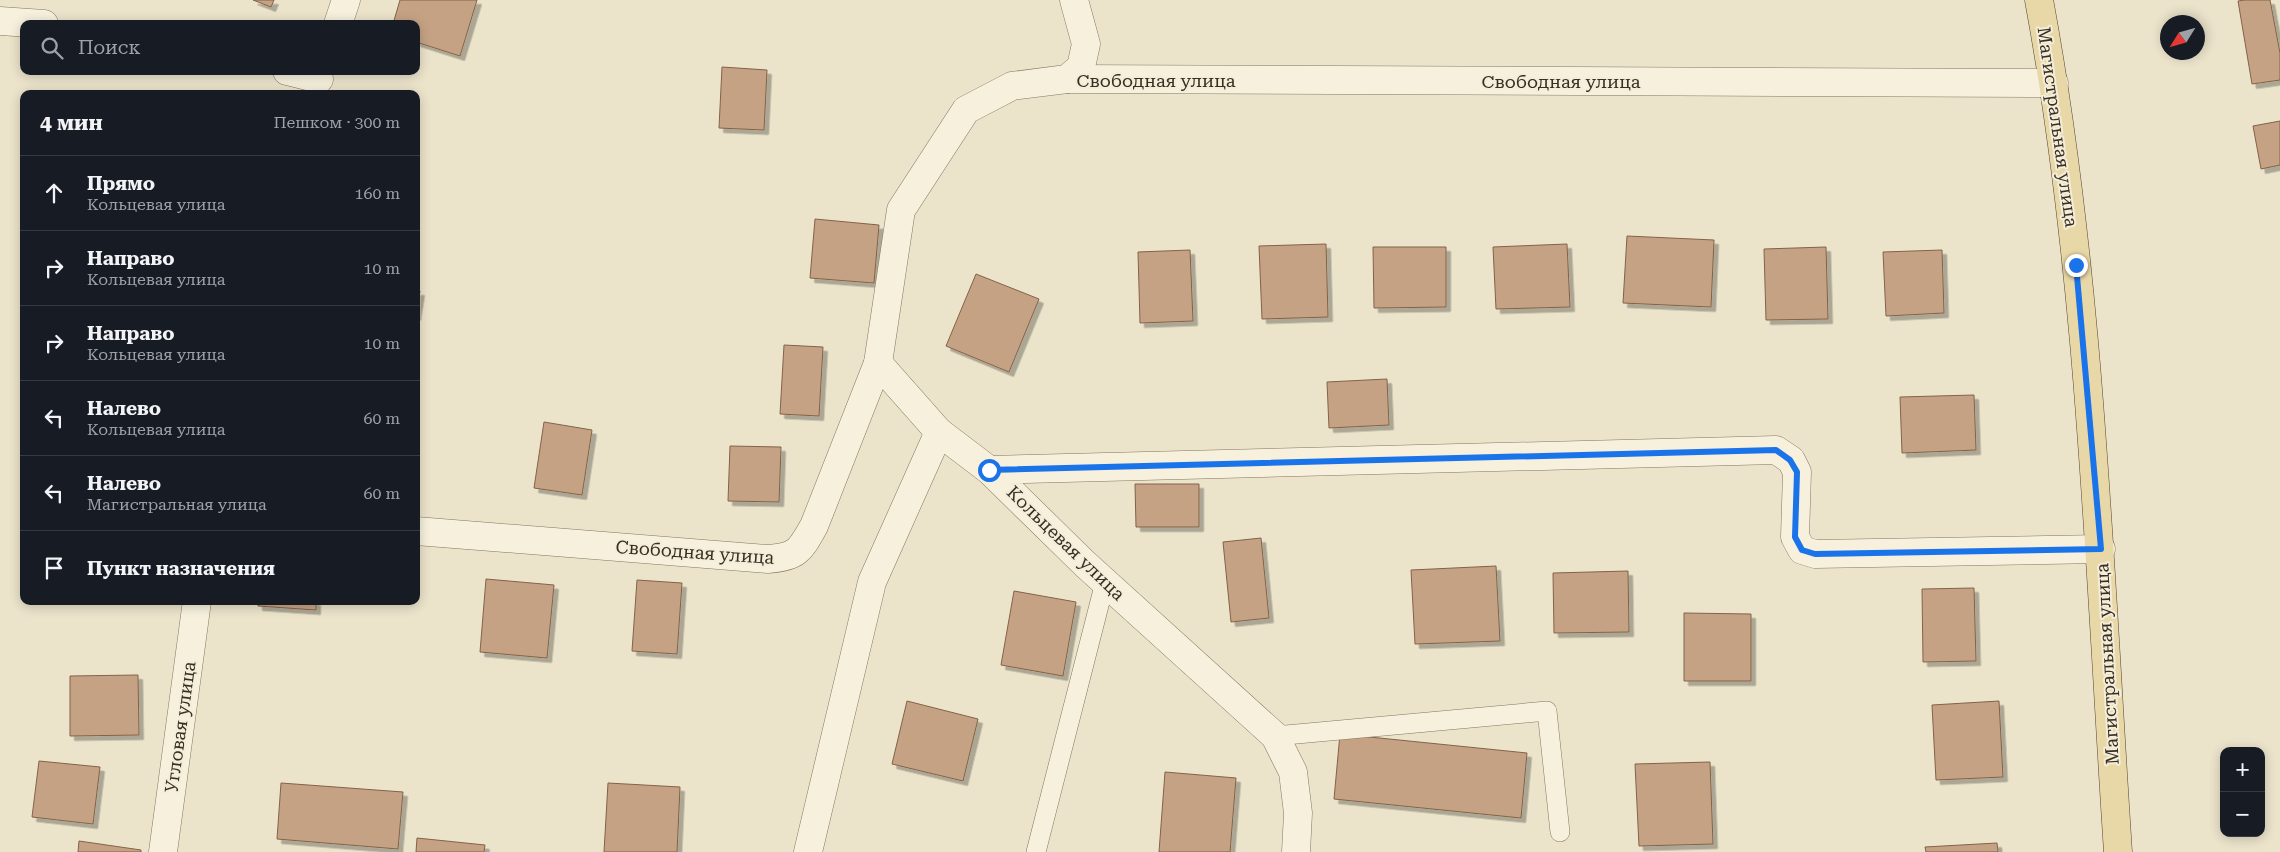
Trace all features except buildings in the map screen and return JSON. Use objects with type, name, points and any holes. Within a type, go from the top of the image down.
[{"type":"main road","name":"Магистральная улица","points":[[2039,0],[2054,83],[2076,265],[2101,549],[2103,627],[2118,852]]},
{"type":"street","points":[[339,20],[346,0]]},
{"type":"street","points":[[1068,79],[1081,67],[1086,44],[1074,0]]},
{"type":"street","points":[[0,21],[20,22]]},
{"type":"street","points":[[300,75],[319,81]]},
{"type":"street","name":"Свободная улица","points":[[420,532],[768,559],[788,557],[803,546],[814,526],[878,362],[901,210],[966,110],[1012,86],[1068,79],[2054,83]]},
{"type":"street","points":[[878,362],[939,432],[989,470]]},
{"type":"street","points":[[808,852],[872,582],[939,432]]},
{"type":"street","name":"Кольцевая улица","points":[[989,470],[1776,450],[1790,460],[1797,472],[1795,537],[1802,550],[1815,554],[2101,549]]},
{"type":"street","name":"Кольцевая улица","points":[[989,470],[1105,582],[1275,736],[1293,772],[1298,813],[1296,852]]},
{"type":"street","name":"Угловая улица","points":[[163,852],[196,605]]},
{"type":"lane","points":[[1036,852],[1105,582]]},
{"type":"lane","points":[[1275,736],[1547,711],[1560,832]]},
{"type":"route","points":[[989,470],[1776,450],[1790,460],[1797,472],[1795,537],[1802,550],[1815,554],[2101,549],[2076,265]]}]
